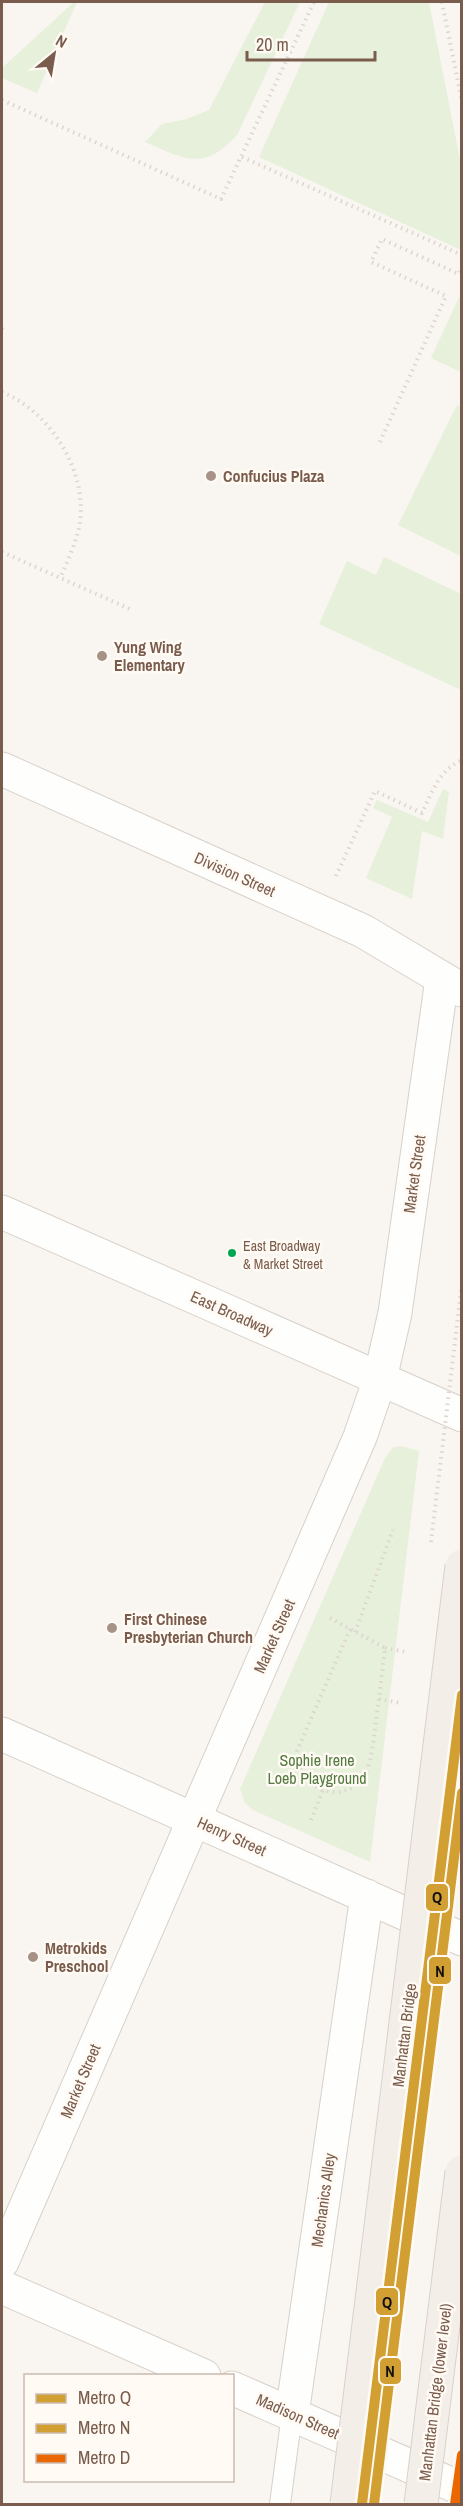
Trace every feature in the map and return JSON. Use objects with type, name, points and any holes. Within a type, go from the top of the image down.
[{"type":"main road","name":"Manhattan Bridge","points":[[347,2505],[462,1566]]},
{"type":"main road","name":"Manhattan Bridge (lower level)","points":[[421,2505],[462,2172]]},
{"type":"street","name":"Division Street","points":[[2,769],[363,931],[452,985]]},
{"type":"street","name":"Market Street","points":[[2,2262],[360,1437],[380,1378],[395,1313],[452,985]]},
{"type":"street","name":"East Broadway","points":[[2,1212],[462,1415]]},
{"type":"street","name":"Henry Street","points":[[2,1734],[462,1939]]},
{"type":"street","name":"Mechanics Alley","points":[[292,2414],[366,1896]]},
{"type":"street","points":[[2,2287],[199,2374]]},
{"type":"street","name":"Madison Street","points":[[234,2389],[462,2489]]},
{"type":"lane","name":"Mechanics Alley","points":[[280,2505],[292,2414]]},
{"type":"path","points":[[2,100],[221,199],[314,2]]},
{"type":"path","points":[[442,2],[462,102]]},
{"type":"path","points":[[242,157],[462,255]]},
{"type":"path","points":[[381,442],[446,296],[371,262],[382,239],[459,274],[462,269]]},
{"type":"path","points":[[2,392],[27,405],[46,423],[59,440],[75,479],[80,503],[80,522],[60,578]]},
{"type":"path","points":[[2,552],[130,609]]},
{"type":"path","points":[[336,877],[375,791],[422,813],[440,776],[449,766],[462,760]]},
{"type":"path","points":[[355,1632],[393,1530]]},
{"type":"path","points":[[330,1618],[386,1648],[406,1652]]},
{"type":"path","points":[[350,1629],[297,1751],[301,1771],[308,1780],[323,1790],[349,1790],[366,1773],[386,1648]]},
{"type":"path","points":[[378,1699],[400,1703]]},
{"type":"path","points":[[311,1820],[323,1790]]},
{"type":"green space","points":[[74,2],[77,2],[37,93],[2,78],[2,68]]},
{"type":"green space","points":[[265,2],[300,2],[237,135],[214,154],[193,159],[145,142],[162,124],[187,119],[209,110]]},
{"type":"green space","points":[[329,2],[429,2],[461,165],[461,250],[259,157]]},
{"type":"green space","points":[[461,293],[461,372],[431,358]]},
{"type":"green space","points":[[457,405],[462,408],[461,556],[398,525]]},
{"type":"green space","points":[[384,557],[461,594],[461,690],[319,624],[347,561],[376,575]]},
{"type":"green space","points":[[443,789],[449,792],[443,839],[422,831],[412,899],[366,878],[392,817],[373,808],[377,800],[428,822]]},
{"type":"green space","name":"Sophie Irene Loeb Playground","points":[[401,1446],[419,1451],[370,1862],[253,1810],[245,1803],[240,1789],[385,1458],[394,1447]]},
{"type":"metro line","name":"Q","points":[[362,2504],[462,1695]]},
{"type":"metro line","name":"N","points":[[374,2504],[462,1793]]},
{"type":"metro line","name":"D","points":[[455,2504],[462,2455]]},
{"type":"place","name":"Confucius Plaza","points":[[211,476]]},
{"type":"place","name":"Yung Wing Elementary","points":[[102,656]]},
{"type":"place","name":"East Broadway & Market Street","points":[[232,1253]]},
{"type":"place","name":"First Chinese Presbyterian Church","points":[[112,1628]]},
{"type":"place","name":"Metrokids Preschool","points":[[33,1957]]}]
